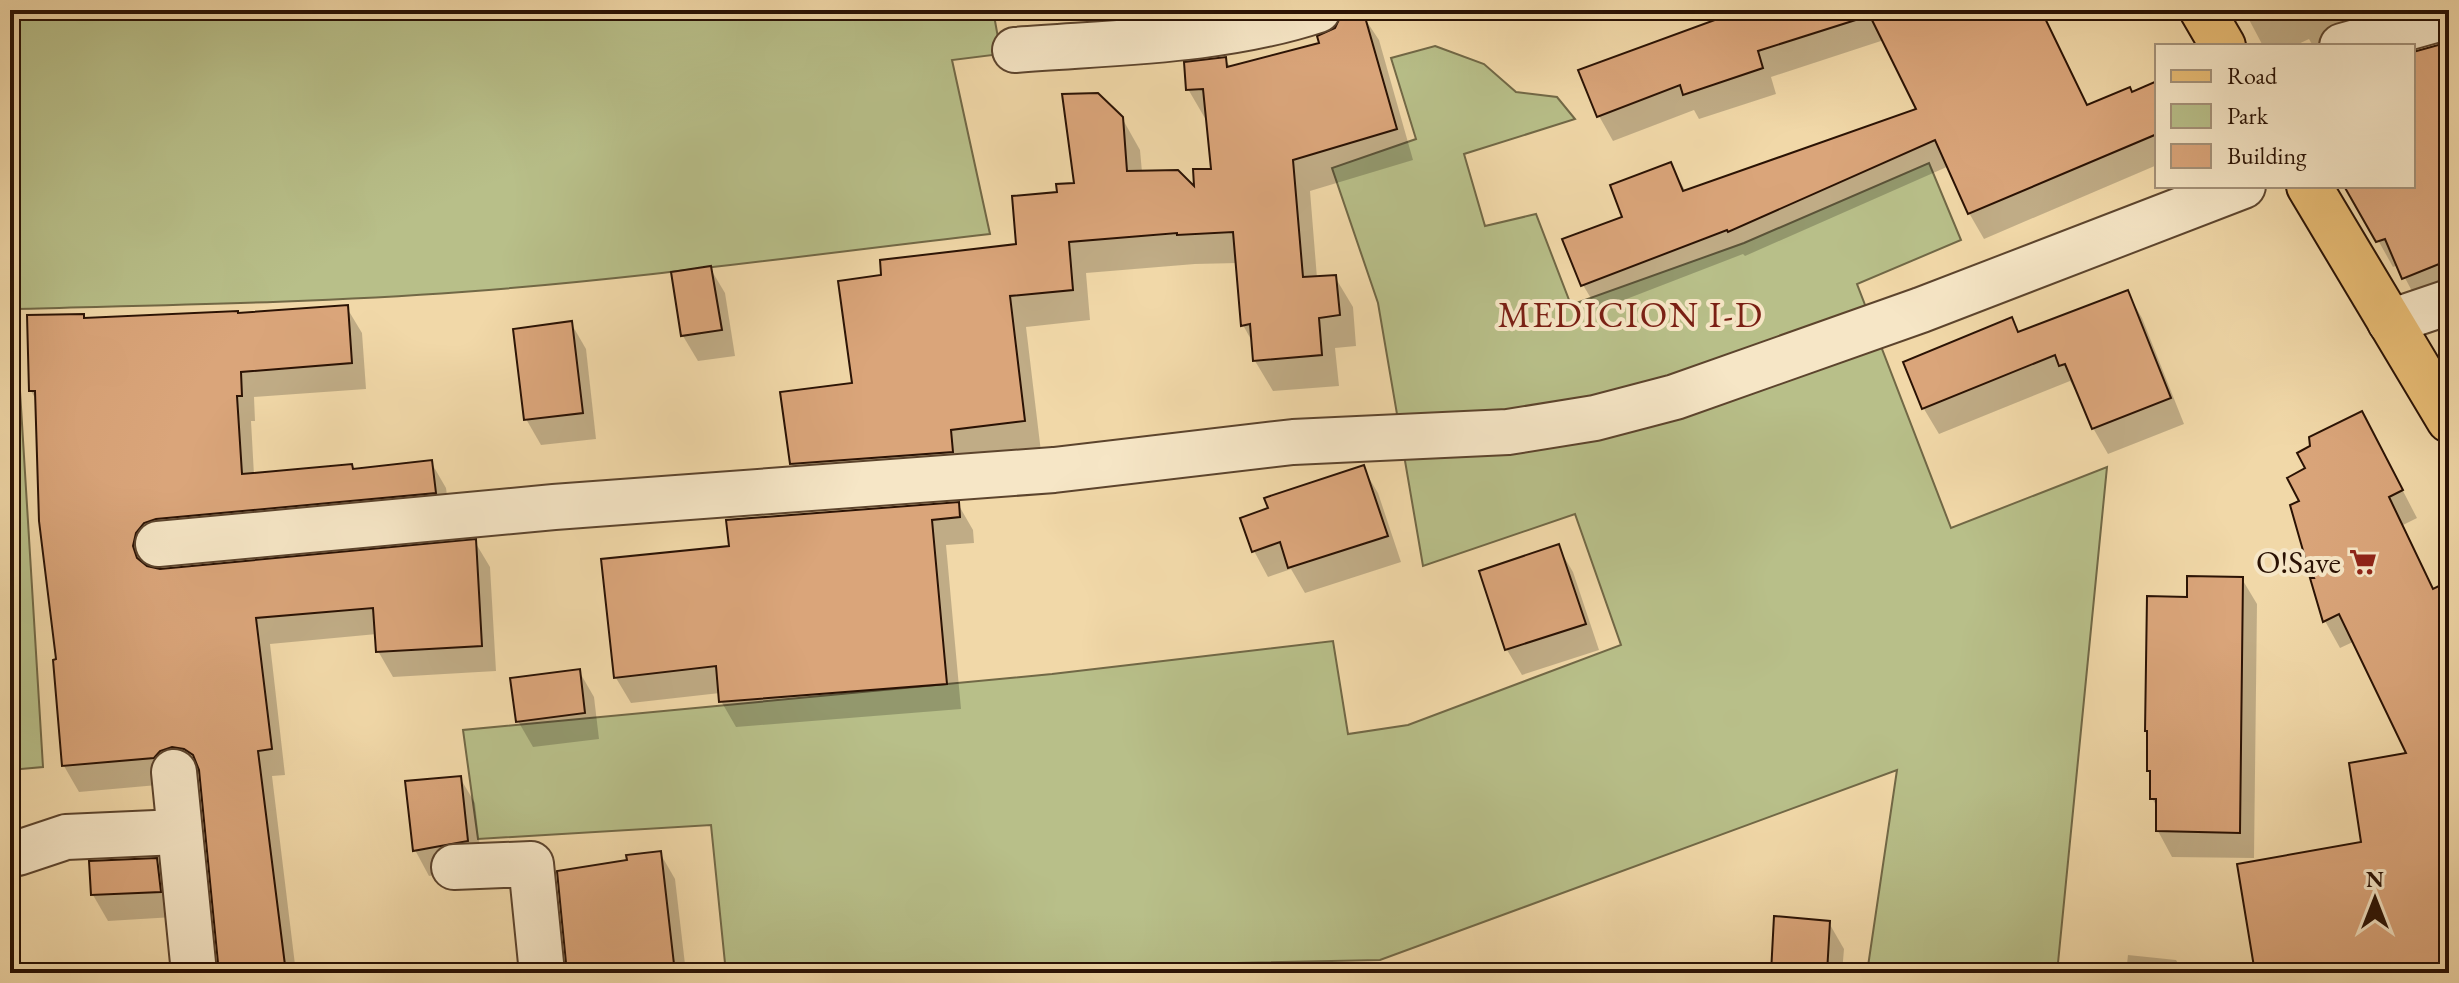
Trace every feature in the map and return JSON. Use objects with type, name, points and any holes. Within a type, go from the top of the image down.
[{"type":"main road","points":[[2202,10],[2222,44]]},
{"type":"main road","points":[[2310,188],[2449,420]]},
{"type":"street","points":[[1015,50],[1087,27],[1228,32],[1318,10]]},
{"type":"street","points":[[2349,44],[2449,16]]},
{"type":"street","points":[[158,544],[554,507],[1054,470],[1293,442],[1508,432],[1595,418],[1675,397],[1906,315],[2238,188]]},
{"type":"street","points":[[2390,322],[2449,302]]},
{"type":"street","points":[[174,772],[194,973]]},
{"type":"street","points":[[18,853],[66,837],[178,832]]},
{"type":"street","points":[[454,867],[531,864],[542,973]]},
{"type":"green space","points":[[10,10],[993,10],[1001,54],[952,60],[990,234],[528,287],[294,301],[15,309],[43,767],[10,770]]},
{"type":"green space","points":[[1435,46],[1484,64],[1516,92],[1557,97],[1575,119],[1464,154],[1485,226],[1536,214],[1571,305],[1744,243],[1929,163],[1961,240],[1857,284],[1951,528],[2107,467],[2057,973],[1867,973],[1897,770],[1380,960],[1139,965],[1139,973],[726,973],[711,825],[478,839],[463,730],[1052,674],[1333,641],[1348,734],[1408,725],[1621,645],[1575,514],[1423,566],[1378,303],[1332,168],[1416,139],[1391,58]]},
{"type":"building","points":[[1363,10],[1397,129],[1293,160],[1303,277],[1336,275],[1340,315],[1319,318],[1322,355],[1253,361],[1250,324],[1241,326],[1233,232],[1177,233],[1069,242],[1073,290],[1010,296],[1025,421],[951,430],[953,452],[790,464],[780,392],[852,383],[838,281],[881,275],[880,260],[1016,244],[1012,196],[1057,192],[1056,184],[1074,183],[1062,94],[1098,93],[1123,117],[1127,171],[1178,170],[1194,186],[1193,169],[1211,169],[1203,89],[1186,90],[1184,62],[1226,57],[1227,67],[1319,43],[1317,36],[1335,28],[1342,13]]},
{"type":"building","points":[[1742,10],[1861,10],[1862,18],[1758,51],[1763,68],[1683,95],[1680,85],[1597,117],[1578,70]]},
{"type":"building","points":[[1867,10],[2041,10],[2087,105],[2130,87],[2132,92],[2155,82],[2155,135],[1968,214],[1935,140],[1728,232],[1581,286],[1562,239],[1622,217],[1610,185],[1671,162],[1683,191],[1916,109]]},
{"type":"building","points":[[2449,42],[2449,260],[2402,279],[2385,239],[2376,242],[2345,188],[2415,188],[2415,51]]},
{"type":"building","points":[[711,266],[722,330],[681,336],[671,272]]},
{"type":"building","points":[[2128,290],[2171,398],[2092,429],[2065,364],[2059,366],[2055,355],[1922,409],[1903,362],[2012,317],[2018,332]]},
{"type":"building","points":[[348,305],[352,363],[241,372],[242,396],[237,396],[242,474],[352,464],[353,469],[432,460],[436,493],[156,519],[144,523],[136,533],[133,546],[137,558],[147,566],[160,569],[476,539],[482,646],[376,652],[373,608],[256,618],[272,749],[258,751],[286,973],[219,973],[199,770],[193,755],[184,749],[172,747],[160,751],[154,758],[62,766],[53,660],[56,659],[39,521],[35,391],[29,391],[27,315],[84,314],[84,318],[238,313]]},
{"type":"building","points":[[572,321],[583,413],[524,420],[513,329]]},
{"type":"building","points":[[2362,411],[2403,490],[2389,497],[2433,589],[2449,581],[2449,973],[2255,973],[2237,864],[2361,842],[2349,763],[2406,753],[2339,614],[2323,622],[2310,578],[2314,578],[2290,505],[2299,501],[2287,478],[2305,468],[2297,453],[2310,446],[2309,437]]},
{"type":"building","points":[[1364,465],[1388,536],[1288,568],[1280,542],[1252,552],[1240,518],[1268,508],[1264,498]]},
{"type":"building","points":[[959,502],[960,517],[932,520],[947,684],[719,702],[716,666],[614,678],[601,559],[729,546],[726,520]]},
{"type":"building","points":[[1559,544],[1586,624],[1505,650],[1479,571]]},
{"type":"building","points":[[2187,576],[2243,577],[2240,833],[2156,831],[2156,799],[2150,799],[2145,731],[2147,596],[2187,597]]},
{"type":"building","points":[[580,669],[585,713],[516,722],[510,678]]},
{"type":"building","points":[[461,776],[468,841],[413,851],[405,781]]},
{"type":"building","points":[[661,851],[675,973],[567,973],[557,871],[627,860],[626,855]]},
{"type":"building","points":[[157,858],[161,892],[91,895],[89,861]]},
{"type":"building","points":[[1774,916],[1830,921],[1827,973],[1771,973]]},
{"type":"place","name":"O!Save","points":[[2363,562]]},
{"type":"district","name":"MEDICION I-D","points":[[1631,314]]}]
